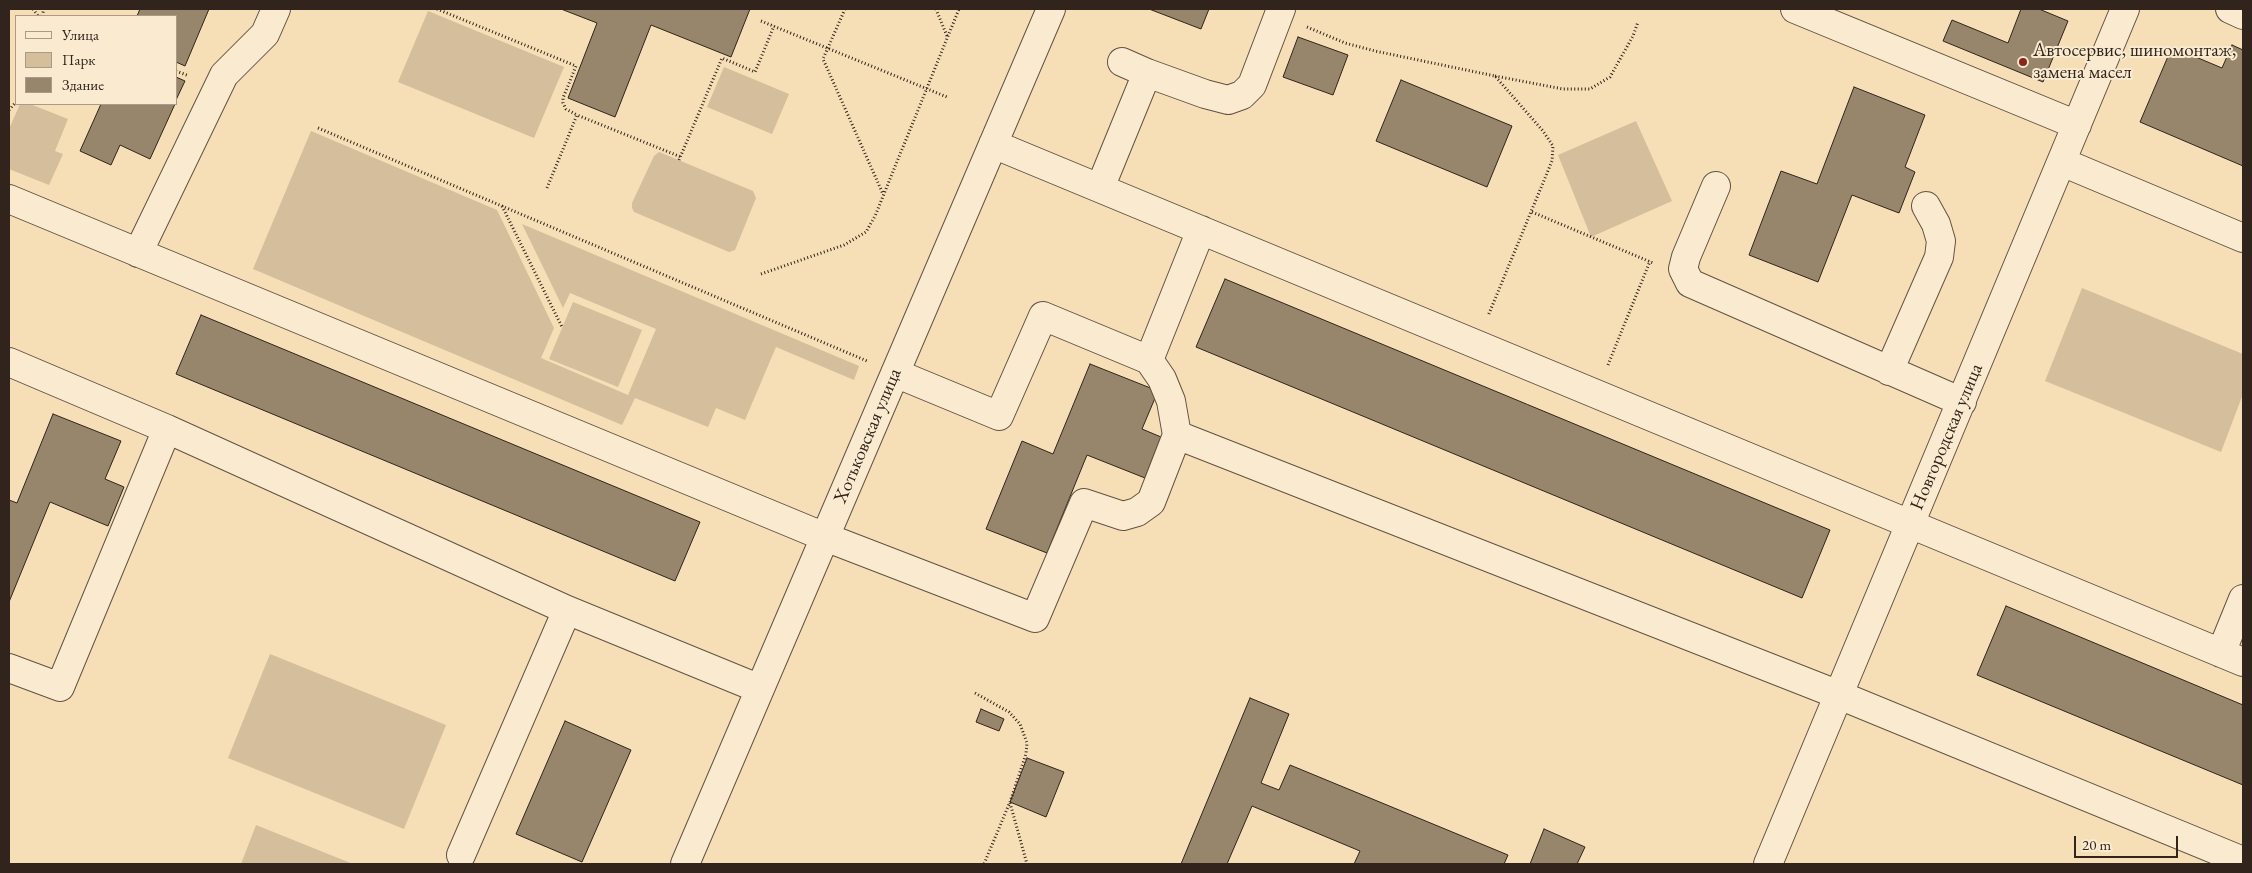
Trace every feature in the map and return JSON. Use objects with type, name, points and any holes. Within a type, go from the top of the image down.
[{"type":"street","points":[[138,254],[224,75],[266,34],[276,9]]},
{"type":"street","name":"Хотьковская улица","points":[[685,864],[825,537],[885,369],[993,144],[1051,9]]},
{"type":"street","points":[[1795,9],[2077,125]]},
{"type":"street","name":"Новгородская улица","points":[[1768,864],[2125,9]]},
{"type":"street","points":[[2230,9],[2243,14]]},
{"type":"street","points":[[1122,62],[1205,94],[1228,100],[1242,95],[1252,85],[1280,12]]},
{"type":"street","points":[[1100,188],[1147,72]]},
{"type":"street","points":[[993,144],[2232,658],[2243,599]]},
{"type":"street","points":[[2062,162],[2243,238]]},
{"type":"street","points":[[1716,186],[1686,257],[1683,269],[1690,283],[1962,402]]},
{"type":"street","points":[[9,199],[825,537],[1034,618],[1084,503],[1123,516],[1137,512],[1151,502],[1177,434],[1171,401],[1162,379],[1150,360],[1043,316],[999,416],[885,369]]},
{"type":"street","points":[[1889,371],[1939,258],[1940,240],[1936,224],[1926,206]]},
{"type":"street","points":[[1150,360],[1201,230]]},
{"type":"street","points":[[9,362],[167,429],[567,610],[760,689]]},
{"type":"street","points":[[9,668],[60,687],[167,429]]},
{"type":"street","points":[[1177,434],[1839,696],[2243,861]]},
{"type":"street","points":[[467,861],[567,610]]},
{"type":"path","points":[[437,9],[576,66],[563,98],[566,109],[680,159],[722,58],[755,72],[774,26]]},
{"type":"path","points":[[845,9],[823,59],[883,195]]},
{"type":"path","points":[[936,9],[947,36]]},
{"type":"path","points":[[760,274],[844,245],[866,232],[875,216],[959,9]]},
{"type":"path","points":[[1280,12],[1346,42],[1375,51],[1563,89],[1590,89],[1610,77],[1633,36],[1638,22]]},
{"type":"path","points":[[761,21],[947,97]]},
{"type":"path","points":[[1476,344],[1552,161],[1553,146],[1543,131],[1495,76]]},
{"type":"path","points":[[547,188],[578,115]]},
{"type":"path","points":[[318,128],[885,369]]},
{"type":"path","points":[[502,206],[562,327]]},
{"type":"path","points":[[1532,212],[1650,262],[1596,394]]},
{"type":"path","points":[[975,693],[1009,712],[1020,724],[1027,744],[1026,754],[1010,802],[984,864]]},
{"type":"path","points":[[1010,802],[1027,864]]},
{"type":"green space","points":[[428,11],[564,67],[534,138],[398,82]]},
{"type":"green space","points":[[724,67],[789,94],[772,134],[707,107]]},
{"type":"green space","points":[[20,105],[33,105],[68,119],[55,151],[63,154],[49,185],[9,169],[9,129]]},
{"type":"green space","points":[[1636,121],[1672,201],[1591,237],[1558,155]]},
{"type":"green space","points":[[311,131],[497,210],[554,328],[541,358],[628,395],[656,329],[570,293],[563,308],[522,224],[859,366],[854,380],[776,347],[745,420],[716,408],[708,427],[635,398],[622,425],[253,269]]},
{"type":"green space","points":[[659,152],[753,191],[756,198],[735,250],[729,252],[634,212],[632,203],[654,156]]},
{"type":"green space","points":[[2082,288],[2243,354],[2243,394],[2221,452],[2045,381]]},
{"type":"green space","points":[[573,302],[642,330],[618,387],[549,359]]},
{"type":"green space","points":[[270,654],[446,725],[404,829],[228,758]]},
{"type":"green space","points":[[256,825],[353,864],[241,864]]},
{"type":"building","points":[[140,9],[209,9],[185,66],[178,63],[178,15],[137,15]]},
{"type":"building","points":[[561,9],[750,9],[731,57],[651,25],[615,117],[568,98],[597,23]]},
{"type":"building","points":[[1149,9],[1209,9],[1201,29]]},
{"type":"building","name":"Автосервис, шиномонтаж, замена масел","points":[[2021,9],[2039,9],[2068,21],[2043,82],[1943,41],[1952,20],[2008,43]]},
{"type":"building","points":[[1298,37],[1348,55],[1333,95],[1283,77]]},
{"type":"building","points":[[2232,45],[2243,50],[2243,166],[2140,122],[2172,47],[2222,68]]},
{"type":"building","points":[[178,78],[185,81],[178,96]]},
{"type":"building","points":[[1401,80],[1512,126],[1487,187],[1376,141]]},
{"type":"building","points":[[1854,87],[1925,115],[1905,167],[1915,172],[1899,213],[1852,195],[1818,282],[1749,255],[1781,171],[1817,184]]},
{"type":"building","points":[[101,105],[175,105],[150,159],[120,145],[111,165],[80,151]]},
{"type":"building","points":[[1225,279],[1830,530],[1802,598],[1196,347]]},
{"type":"building","points":[[201,315],[700,522],[675,581],[176,374]]},
{"type":"building","points":[[1090,364],[1158,391],[1142,429],[1161,437],[1145,478],[1087,455],[1047,553],[986,529],[1022,441],[1053,454]]},
{"type":"building","points":[[53,414],[121,441],[105,479],[124,487],[108,526],[50,502],[9,602],[9,500],[17,503]]},
{"type":"building","points":[[2006,606],[2243,705],[2243,785],[1977,675]]},
{"type":"building","points":[[1250,698],[1289,714],[1261,783],[1279,790],[1290,765],[1508,855],[1504,864],[1354,864],[1360,851],[1252,806],[1227,864],[1181,864]]},
{"type":"building","points":[[981,709],[1004,719],[999,731],[976,722]]},
{"type":"building","points":[[565,721],[631,750],[582,862],[516,834]]},
{"type":"building","points":[[1027,758],[1064,772],[1046,817],[1010,802]]},
{"type":"building","points":[[1544,829],[1585,847],[1577,864],[1530,864]]},
{"type":"place","name":"Автосервис, шиномонтаж, замена масел","points":[[2023,62]]}]
